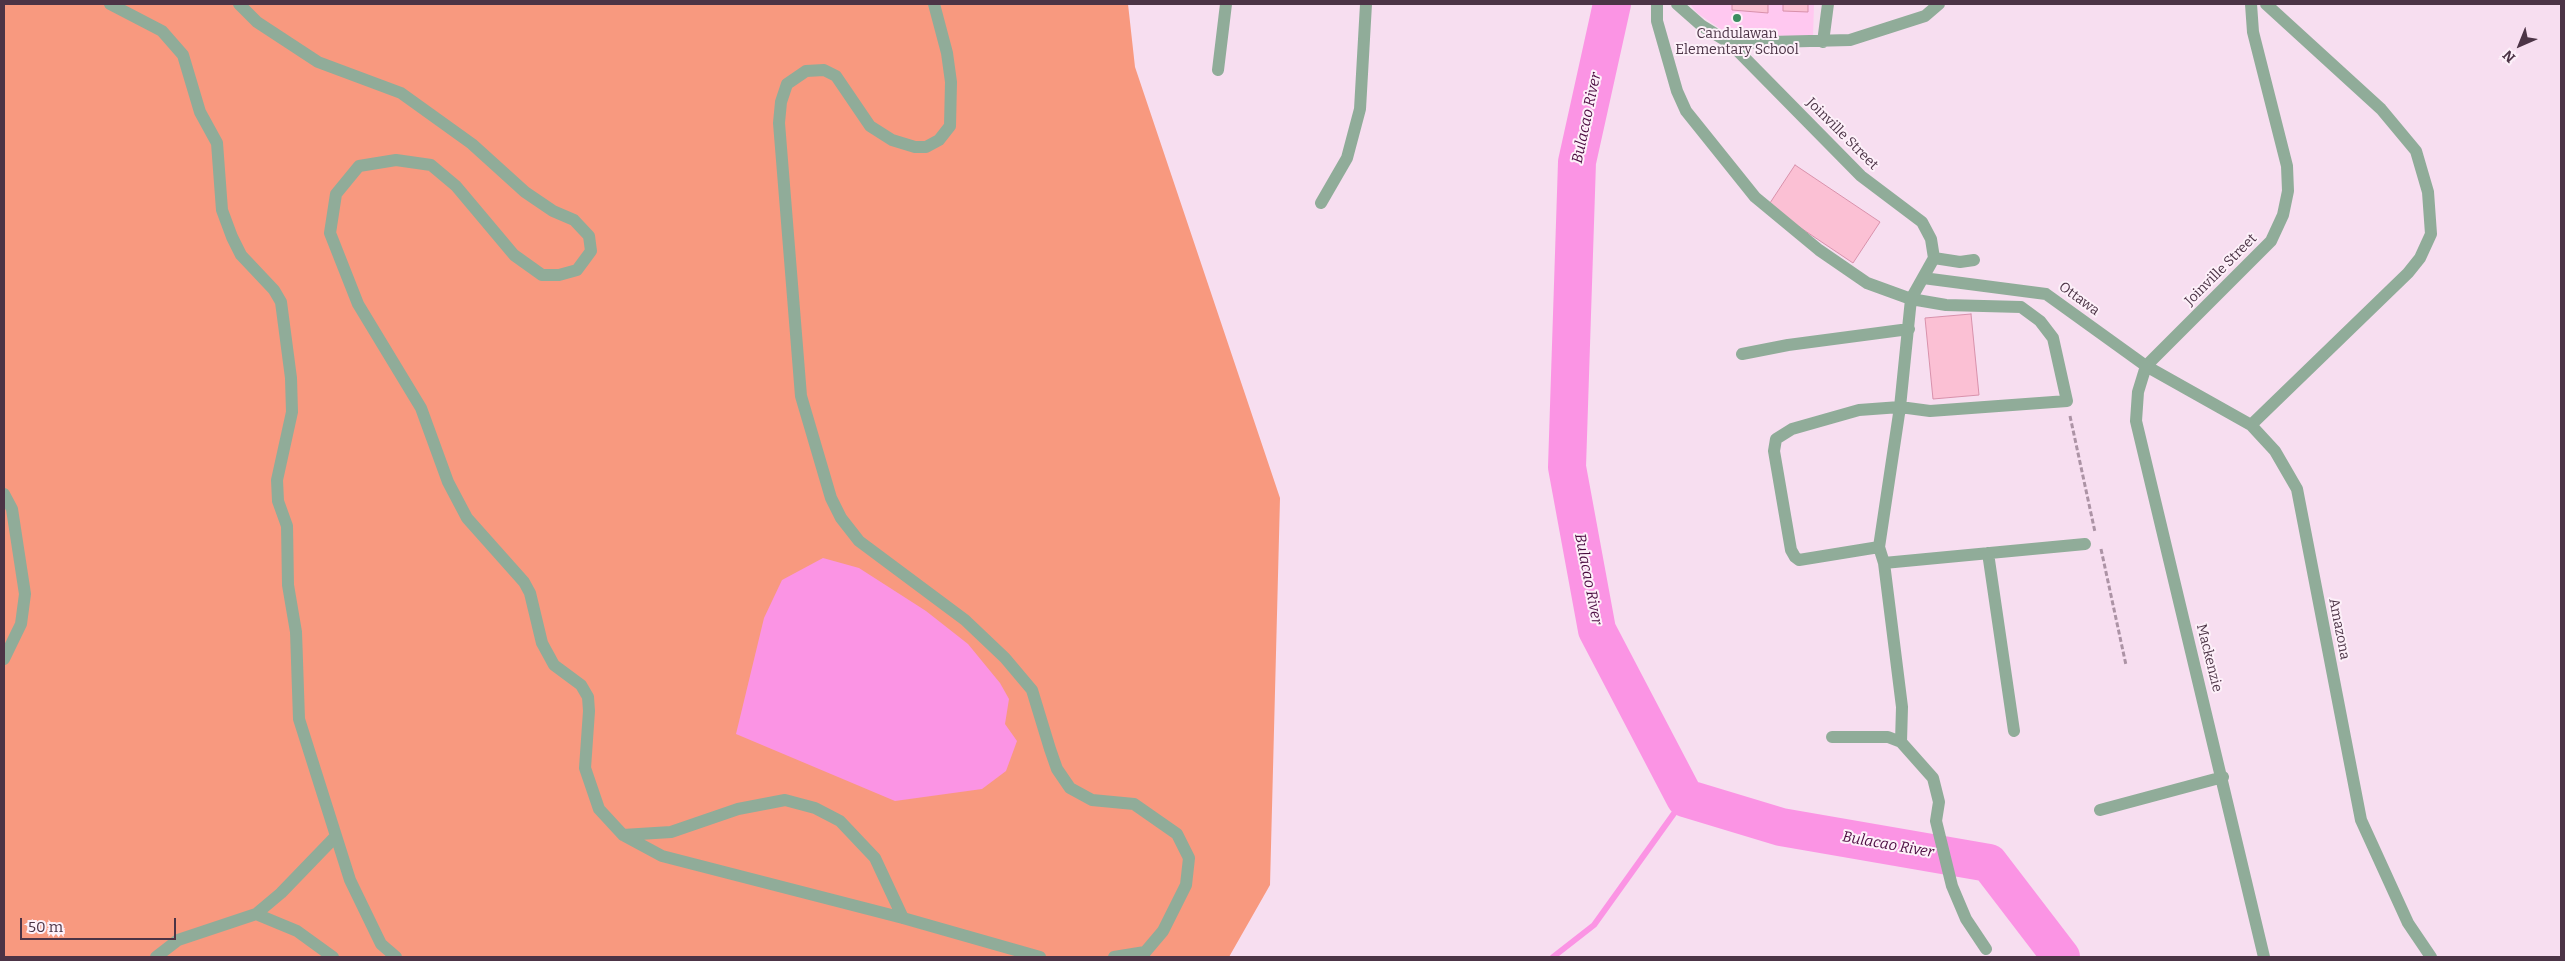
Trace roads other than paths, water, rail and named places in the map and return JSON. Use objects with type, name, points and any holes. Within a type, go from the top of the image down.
[{"type":"street","points":[[110,4],[162,31],[183,55],[200,112],[217,143],[222,210],[232,237],[245,260],[274,290],[281,302],[291,378],[292,412],[277,480],[278,501],[287,526],[288,585],[296,632],[299,719],[350,880],[381,944],[396,957]]},
{"type":"street","points":[[239,4],[258,22],[318,62],[401,93],[472,144],[524,192],[574,220],[589,236],[591,250],[577,270],[559,275],[542,275],[514,255],[456,186],[431,165],[396,160],[359,166],[336,194],[330,232],[358,304],[421,408],[448,482],[467,518],[524,582],[530,593],[542,644],[554,665],[581,685],[588,697],[589,710],[585,768],[599,809],[623,835],[662,856],[903,918],[1040,957]]},
{"type":"street","points":[[934,4],[947,53],[951,82],[950,126],[939,140],[926,147],[915,147],[885,136],[870,126],[836,76],[824,70],[806,71],[787,84],[781,102],[779,123],[801,396],[831,498],[841,518],[859,541],[964,620],[1011,665],[1032,690],[1057,769],[1070,788],[1092,800],[1134,804],[1176,834],[1190,858],[1186,885],[1163,931],[1143,955],[1114,957]]},
{"type":"street","points":[[1218,70],[1226,4]]},
{"type":"street","points":[[1322,203],[1347,158],[1360,109],[1366,4]]},
{"type":"street","points":[[1657,4],[1657,21],[1677,91],[1686,111],[1755,197],[1819,250],[1867,283],[1911,299],[1975,307],[2021,307],[2040,320],[2053,338],[2067,401],[1930,411],[1900,407],[1859,410],[1792,429],[1780,436],[1774,444],[1791,550],[1795,558],[1800,560],[1879,547]]},
{"type":"street","name":"Joinville Street","points":[[1677,4],[1702,26],[1730,42],[1860,176],[1922,222],[1931,239],[1934,258]]},
{"type":"street","points":[[1823,42],[1828,4]]},
{"type":"street","name":"Joinville Street","points":[[1730,42],[1823,42],[1850,40],[1925,16],[1939,4]]},
{"type":"street","name":"Joinville Street","points":[[2146,366],[2271,240],[2283,216],[2288,191],[2287,166],[2253,32],[2251,4]]},
{"type":"street","points":[[2251,425],[2408,273],[2420,258],[2431,234],[2428,192],[2416,152],[2381,110],[2266,4]]},
{"type":"street","points":[[1901,742],[1902,706],[1884,563],[1879,547],[1900,407],[1911,299],[1934,258],[1960,262],[1974,260]]},
{"type":"street","name":"Ottawa","points":[[1923,278],[2046,294],[2146,366]]},
{"type":"street","points":[[1742,354],[1788,345],[1909,329]]},
{"type":"street","name":"Amazona","points":[[2146,366],[2251,425],[2274,451],[2297,489],[2361,820],[2408,922],[2431,957]]},
{"type":"street","name":"Mackenzie","points":[[2146,366],[2138,392],[2136,420],[2223,777],[2264,957]]},
{"type":"street","points":[[4,494],[12,509],[24,594],[21,624],[4,659]]},
{"type":"street","points":[[1884,563],[2085,544]]},
{"type":"street","points":[[1988,553],[2014,731]]},
{"type":"street","points":[[1832,737],[1888,737],[1901,742],[1933,778],[1939,802],[1936,821],[1948,869],[1966,919],[1986,949]]},
{"type":"street","points":[[2100,810],[2223,777]]},
{"type":"street","points":[[623,835],[671,832],[738,809],[785,800],[814,808],[840,821],[875,858],[903,918]]},
{"type":"street","points":[[156,957],[178,940],[256,914],[281,893],[336,836]]},
{"type":"street","points":[[256,914],[297,932],[333,957]]},
{"type":"waterway","name":"Bulacao River","points":[[1612,4],[1577,162],[1567,467],[1597,630],[1685,798],[1781,827],[1989,863],[2061,957]]},
{"type":"waterway","points":[[1553,957],[1594,925],[1685,798]]},
{"type":"place","name":"Candulawan Elementary School","points":[[1737,18]]}]
